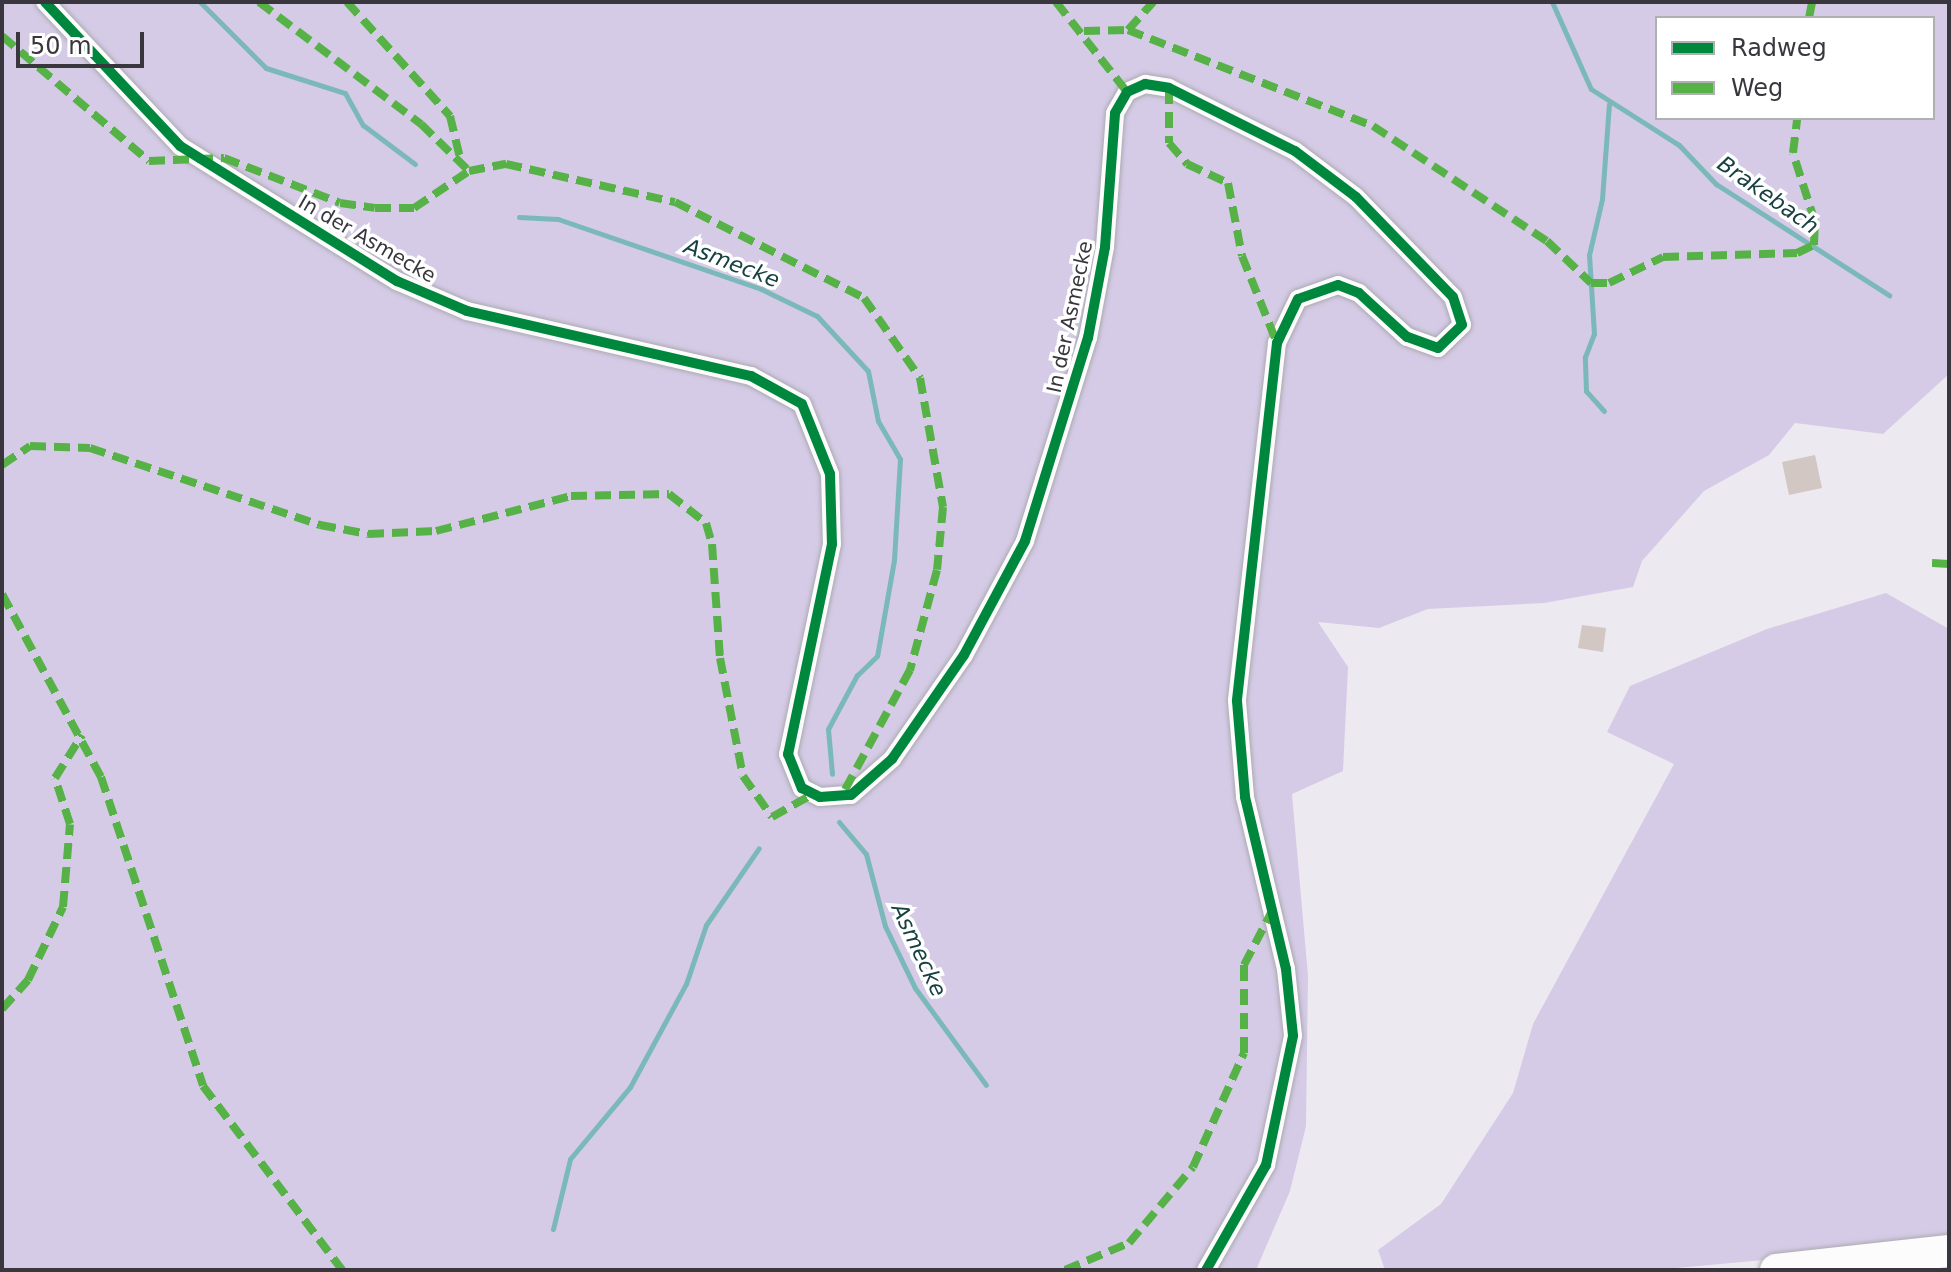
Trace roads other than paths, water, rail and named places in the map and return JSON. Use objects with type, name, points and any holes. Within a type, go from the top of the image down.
[{"type":"highway","points":[[1776,1270],[1949,1251]]},
{"type":"street","name":"In der Asmecke","points":[[45,2],[180,146],[397,281],[467,311],[751,376],[802,404],[827,461],[832,544],[788,754],[802,788],[820,797],[851,795],[892,759],[964,655],[1025,541],[1088,338],[1105,247],[1115,113],[1127,92],[1145,84],[1169,88],[1295,151],[1356,197],[1453,297],[1462,325],[1438,348],[1407,337],[1359,293],[1338,285],[1298,299],[1277,343],[1237,701],[1245,797],[1286,969],[1293,1036],[1266,1165],[1206,1270]]},
{"type":"waterway","name":"Asmecke","points":[[200,2],[266,68],[345,93],[363,125],[415,164]]},
{"type":"waterway","name":"Brakebach","points":[[1552,2],[1591,89],[1679,145],[1716,184],[1889,295]]},
{"type":"waterway","points":[[1604,411],[1586,391],[1585,357],[1594,334],[1589,255],[1602,199],[1609,104]]},
{"type":"waterway","name":"Asmecke","points":[[519,217],[558,219],[761,289],[817,316],[868,371],[878,421],[900,459],[894,560],[877,656],[857,675],[828,729],[832,774]]},
{"type":"waterway","name":"Asmecke","points":[[839,822],[866,854],[885,926],[915,988],[986,1085]]},
{"type":"waterway","points":[[553,1229],[570,1159],[630,1087],[686,984],[706,925],[759,848]]}]
